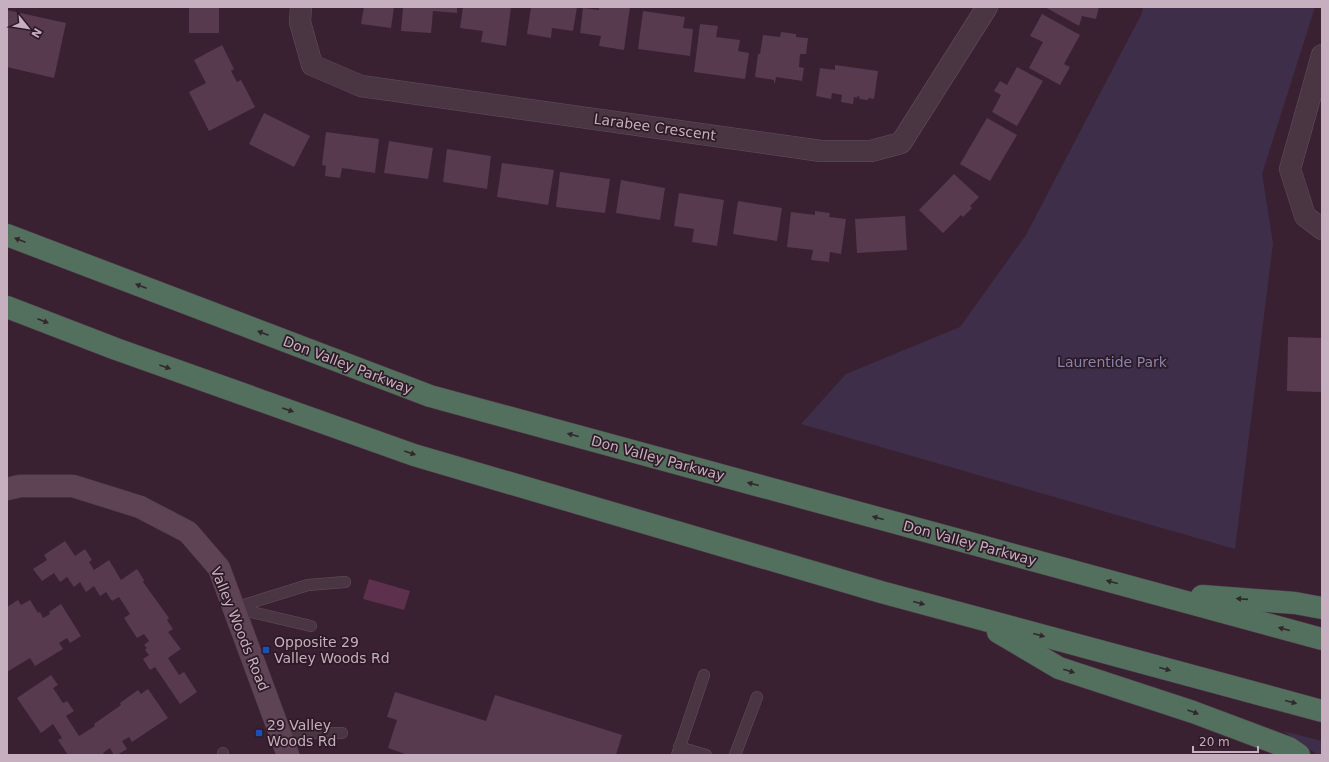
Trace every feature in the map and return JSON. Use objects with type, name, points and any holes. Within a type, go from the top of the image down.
[{"type":"highway","name":"Don Valley Parkway","points":[[7,235],[430,396],[1322,639]]},
{"type":"highway","points":[[7,307],[116,349],[414,455],[881,592],[1322,711]]},
{"type":"highway","points":[[1149,592],[1295,603],[1322,608]]},
{"type":"highway","points":[[975,618],[1059,668],[1193,712],[1289,748],[1299,755]]},
{"type":"street","name":"Larabee Crescent","points":[[301,7],[300,22],[312,65],[361,86],[822,150],[871,152],[901,143],[987,7]]},
{"type":"street","points":[[1322,55],[1290,169],[1305,216],[1322,230]]},
{"type":"street","name":"Valley Woods Road","points":[[7,489],[20,486],[73,486],[140,507],[188,532],[219,568],[288,755]]},
{"type":"lane","points":[[234,608],[308,585],[344,582]]},
{"type":"lane","points":[[234,608],[311,626]]},
{"type":"lane","points":[[704,675],[678,751],[706,755]]},
{"type":"lane","points":[[735,755],[757,697]]},
{"type":"lane","points":[[280,733],[342,733]]},
{"type":"green space","name":"Laurentide Park","points":[[1143,7],[1315,7],[1262,174],[1273,243],[1235,549],[801,424],[846,374],[960,327],[1026,235],[1142,13]]},
{"type":"green space","points":[[1283,731],[1322,741],[1322,755],[1318,755]]},
{"type":"shaded area","points":[[369,579],[410,591],[404,610],[363,599]]},
{"type":"building","points":[[189,7],[219,7],[219,33],[189,33]]},
{"type":"building","points":[[364,7],[394,7],[391,28],[361,24]]},
{"type":"building","points":[[403,7],[457,7],[457,13],[433,11],[431,33],[401,31]]},
{"type":"building","points":[[463,7],[511,7],[506,46],[481,42],[483,31],[460,28]]},
{"type":"building","points":[[531,7],[577,7],[573,31],[552,28],[551,38],[527,34]]},
{"type":"building","points":[[599,7],[630,7],[624,50],[599,46],[601,36],[580,33],[583,8],[599,10]]},
{"type":"building","points":[[1045,7],[1099,7],[1096,19],[1082,16],[1079,26]]},
{"type":"building","points":[[7,10],[66,23],[54,78],[7,67]]},
{"type":"building","points":[[643,11],[685,17],[683,28],[693,29],[690,56],[638,49]]},
{"type":"building","points":[[1042,14],[1080,35],[1064,64],[1070,67],[1060,85],[1029,68],[1043,42],[1030,36]]},
{"type":"building","points":[[700,24],[718,26],[716,37],[740,40],[738,51],[749,53],[745,79],[694,72]]},
{"type":"building","points":[[781,32],[796,34],[796,37],[808,38],[806,54],[800,54],[799,67],[804,68],[802,81],[776,77],[774,83],[774,80],[755,77],[758,54],[760,54],[763,35],[780,37]]},
{"type":"building","points":[[222,45],[234,69],[231,71],[237,82],[241,80],[255,107],[209,131],[189,92],[206,83],[194,60]]},
{"type":"building","points":[[835,65],[878,71],[874,99],[859,99],[860,97],[857,96],[857,98],[854,97],[853,104],[841,102],[842,95],[832,93],[831,99],[816,96],[820,68],[835,70]]},
{"type":"building","points":[[1017,67],[1043,81],[1017,126],[992,112],[1001,95],[994,91],[1000,81],[1007,85]]},
{"type":"building","points":[[264,113],[310,136],[294,167],[249,144]]},
{"type":"building","points":[[987,118],[1017,135],[990,181],[960,164]]},
{"type":"building","points":[[326,132],[379,139],[375,173],[342,168],[340,178],[325,176],[326,166],[322,165]]},
{"type":"building","points":[[389,141],[433,148],[428,179],[384,173]]},
{"type":"building","points":[[447,149],[491,156],[487,189],[443,182]]},
{"type":"building","points":[[502,163],[554,170],[548,205],[497,197]]},
{"type":"building","points":[[560,172],[610,179],[605,213],[556,207]]},
{"type":"building","points":[[954,174],[979,197],[970,206],[972,208],[963,217],[961,215],[943,233],[919,210]]},
{"type":"building","points":[[621,180],[665,188],[660,220],[616,213]]},
{"type":"building","points":[[679,193],[724,200],[717,246],[692,242],[694,229],[674,226]]},
{"type":"building","points":[[738,201],[782,208],[777,241],[733,234]]},
{"type":"building","points":[[815,211],[830,213],[829,217],[846,219],[841,254],[830,252],[829,262],[811,260],[813,250],[787,247],[791,212],[815,215]]},
{"type":"building","points":[[905,216],[907,250],[857,253],[855,219]]},
{"type":"building","points":[[1288,337],[1322,338],[1322,392],[1287,391]]},
{"type":"building","points":[[65,541],[75,556],[85,549],[92,560],[89,562],[94,570],[109,560],[121,580],[137,569],[144,580],[143,582],[169,618],[167,620],[173,629],[168,632],[181,649],[168,658],[179,675],[184,672],[197,692],[180,704],[155,667],[150,670],[143,659],[149,655],[145,650],[147,648],[144,645],[149,641],[144,634],[137,638],[124,618],[130,614],[119,597],[112,601],[106,592],[100,596],[94,586],[86,592],[80,582],[74,587],[67,577],[60,582],[54,573],[42,581],[33,569],[47,560],[44,555]]},
{"type":"building","points":[[18,600],[21,605],[30,600],[43,618],[61,604],[81,636],[70,643],[67,638],[59,643],[63,649],[35,666],[30,658],[7,672],[7,607]]},
{"type":"building","points":[[51,675],[58,685],[53,688],[63,703],[67,701],[74,711],[66,716],[79,736],[95,726],[94,724],[121,705],[120,703],[138,690],[141,694],[148,689],[168,718],[132,742],[129,737],[122,741],[127,749],[117,755],[114,755],[110,748],[103,753],[104,755],[68,755],[58,740],[62,738],[53,724],[41,733],[17,698]]},
{"type":"building","points":[[395,692],[486,721],[495,695],[622,735],[616,755],[408,755],[388,748],[397,720],[387,717]]},
{"type":"place","name":"Opposite 29 Valley Woods Rd","points":[[266,650]]},
{"type":"place","name":"29 Valley Woods Rd","points":[[259,733]]}]
